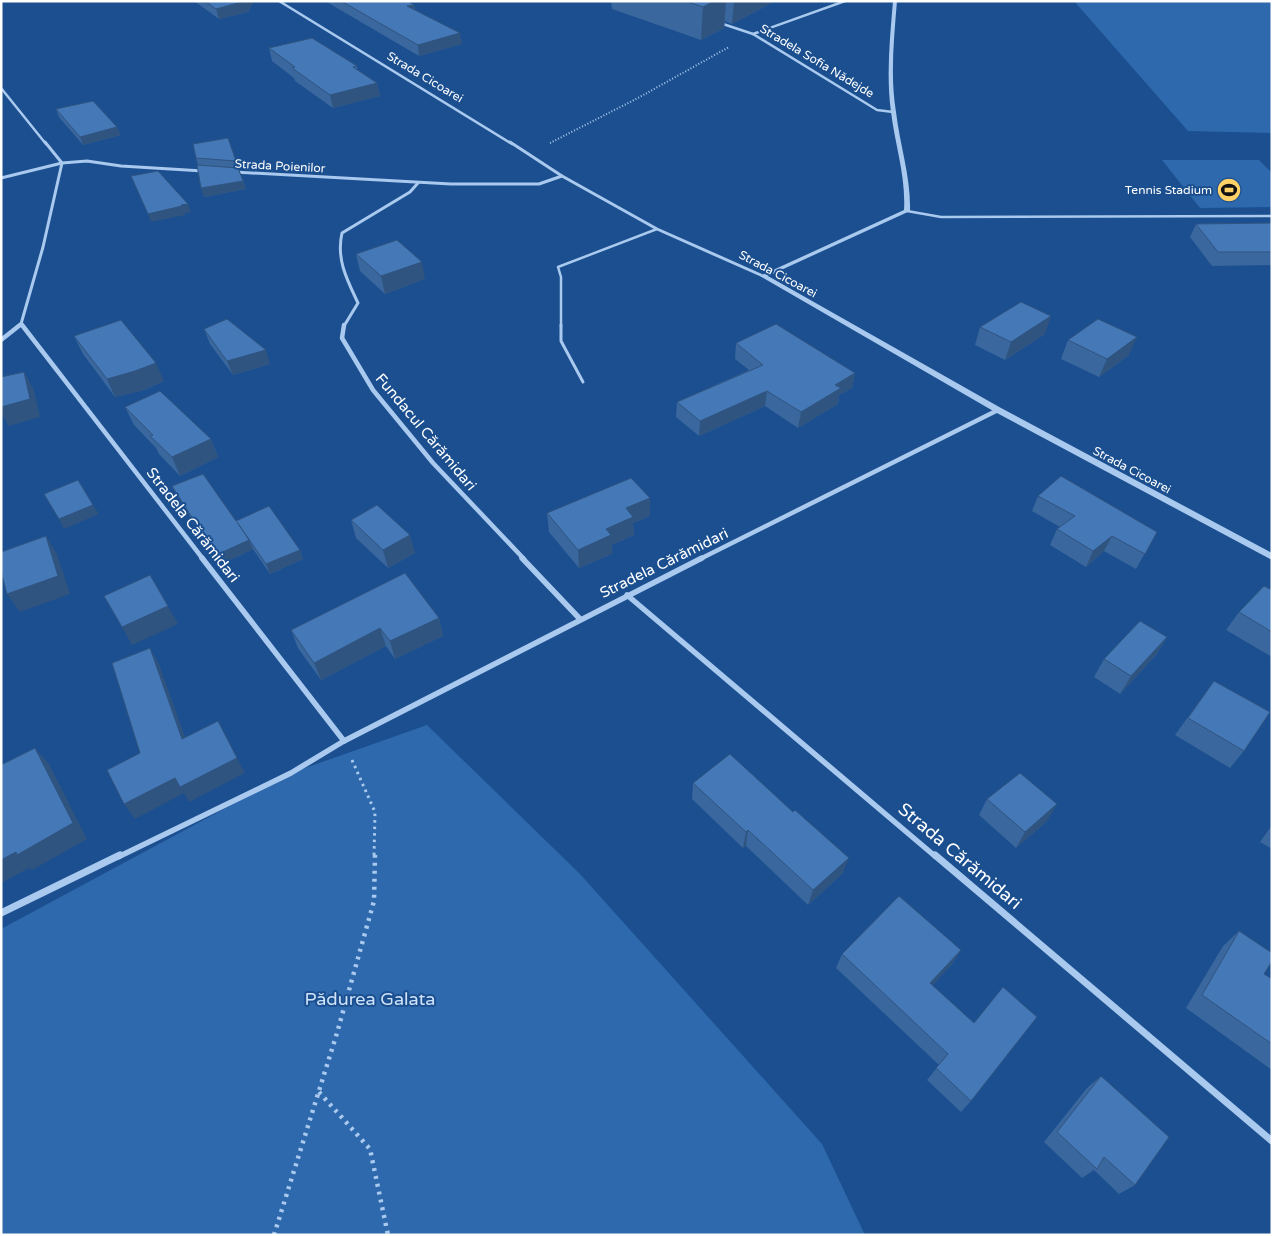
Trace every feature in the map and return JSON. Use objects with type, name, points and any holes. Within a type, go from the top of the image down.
[{"type":"street","name":"Strada Cicoarei","points":[[279,1],[562,176],[657,229],[762,276],[998,410],[1272,557]]},
{"type":"street","points":[[753,34],[845,1]]},
{"type":"street","points":[[762,276],[907,211],[909,192],[893,112],[889,70],[895,1]]},
{"type":"street","name":"Stradela Sofia Nădejde","points":[[717,22],[753,34],[877,110],[893,112]]},
{"type":"street","points":[[1,88],[62,163]]},
{"type":"street","points":[[1,178],[62,163],[87,161],[121,166],[210,171]]},
{"type":"street","points":[[1,340],[21,324],[62,163]]},
{"type":"street","name":"Strada Poienilor","points":[[230,172],[418,183],[538,184],[562,176]]},
{"type":"street","name":"Fundacul Cărămidari","points":[[418,183],[410,192],[342,233],[339,242],[344,272],[358,303],[344,323],[342,338],[373,390],[433,462],[580,618]]},
{"type":"street","name":"Stradela Cărămidari","points":[[21,324],[344,741]]},
{"type":"street","name":"Stradela Cărămidari","points":[[1,913],[291,773],[344,741],[580,618],[998,410]]},
{"type":"street","name":"Strada Cărămidari","points":[[627,595],[1272,1141]]},
{"type":"lane","points":[[907,211],[941,216],[1272,216]]},
{"type":"lane","points":[[583,382],[561,341],[561,277],[558,267],[657,229]]},
{"type":"path","points":[[529,154],[638,98],[753,34]]},
{"type":"path","points":[[274,1235],[319,1091],[374,901],[375,812],[344,741]]},
{"type":"path","points":[[319,1091],[370,1148],[388,1235]]},
{"type":"green space","points":[[1074,1],[1272,1],[1272,133],[1188,131]]},
{"type":"green space","name":"Tennis Stadium","points":[[1162,160],[1259,160],[1272,173],[1272,207],[1200,208]]},
{"type":"green space","name":"Pădurea Galata","points":[[427,725],[580,874],[822,1144],[865,1235],[1,1235],[1,929],[291,773]]},
{"type":"building","points":[[205,1],[245,1],[216,9]]},
{"type":"building","points":[[341,1],[408,1],[414,5],[407,6],[460,33],[418,45]]},
{"type":"building","points":[[685,1],[714,1],[703,7]]},
{"type":"building","points":[[312,38],[357,66],[353,67],[377,83],[330,95],[292,68],[295,67],[269,48]]},
{"type":"building","points":[[93,101],[117,127],[80,137],[56,109]]},
{"type":"building","points":[[228,138],[236,161],[196,158],[193,144]]},
{"type":"building","points":[[197,165],[238,168],[243,181],[201,188]]},
{"type":"building","points":[[158,171],[188,204],[148,214],[131,176]]},
{"type":"building","points":[[1272,223],[1272,252],[1218,252],[1196,224]]},
{"type":"building","points":[[397,240],[422,262],[381,276],[356,254]]},
{"type":"building","points":[[1021,302],[1051,316],[1011,342],[980,327]]},
{"type":"building","points":[[227,319],[266,350],[227,361],[204,329]]},
{"type":"building","points":[[1098,319],[1137,337],[1107,359],[1068,340]]},
{"type":"building","points":[[121,320],[156,363],[107,379],[74,336]]},
{"type":"building","points":[[776,324],[855,373],[835,385],[841,388],[801,412],[767,391],[700,421],[677,402],[763,365],[736,343]]},
{"type":"building","points":[[24,372],[30,399],[1,407],[1,377]]},
{"type":"building","points":[[160,391],[211,439],[172,457],[150,436],[153,435],[125,407]]},
{"type":"building","points":[[203,474],[236,521],[269,506],[300,550],[266,564],[237,522],[249,540],[216,555],[172,486]]},
{"type":"building","points":[[1061,476],[1157,532],[1145,554],[1112,536],[1093,551],[1057,529],[1075,516],[1038,496]]},
{"type":"building","points":[[631,478],[650,498],[626,508],[633,517],[606,529],[611,535],[578,550],[547,513]]},
{"type":"building","points":[[78,480],[93,505],[59,519],[44,494]]},
{"type":"building","points":[[377,505],[410,535],[383,550],[351,520]]},
{"type":"building","points":[[46,536],[58,576],[7,594],[1,571],[1,552]]},
{"type":"building","points":[[405,573],[439,618],[390,641],[380,628],[314,663],[291,630]]},
{"type":"building","points":[[150,575],[168,606],[122,627],[104,596]]},
{"type":"building","points":[[1264,586],[1272,590],[1272,632],[1239,612]]},
{"type":"building","points":[[1140,621],[1167,637],[1131,676],[1104,659]]},
{"type":"building","points":[[150,648],[182,739],[218,721],[237,758],[180,787],[175,778],[124,804],[107,770],[140,753],[112,663]]},
{"type":"building","points":[[1214,681],[1270,712],[1244,751],[1188,718]]},
{"type":"building","points":[[35,748],[73,823],[17,855],[16,852],[1,860],[1,765]]},
{"type":"building","points":[[730,754],[793,812],[795,810],[849,858],[813,890],[748,830],[746,832],[693,783]]},
{"type":"building","points":[[1020,773],[1057,804],[1025,832],[987,799]]},
{"type":"building","points":[[899,896],[961,950],[930,983],[974,1023],[1003,987],[1037,1017],[971,1101],[936,1068],[948,1054],[842,954]]},
{"type":"building","points":[[1239,931],[1272,953],[1272,961],[1264,974],[1272,979],[1272,1044],[1202,995]]},
{"type":"building","points":[[1101,1076],[1169,1137],[1135,1185],[1104,1157],[1097,1169],[1057,1132]]},
{"type":"place","name":"Tennis Stadium","points":[[1229,190]]}]
